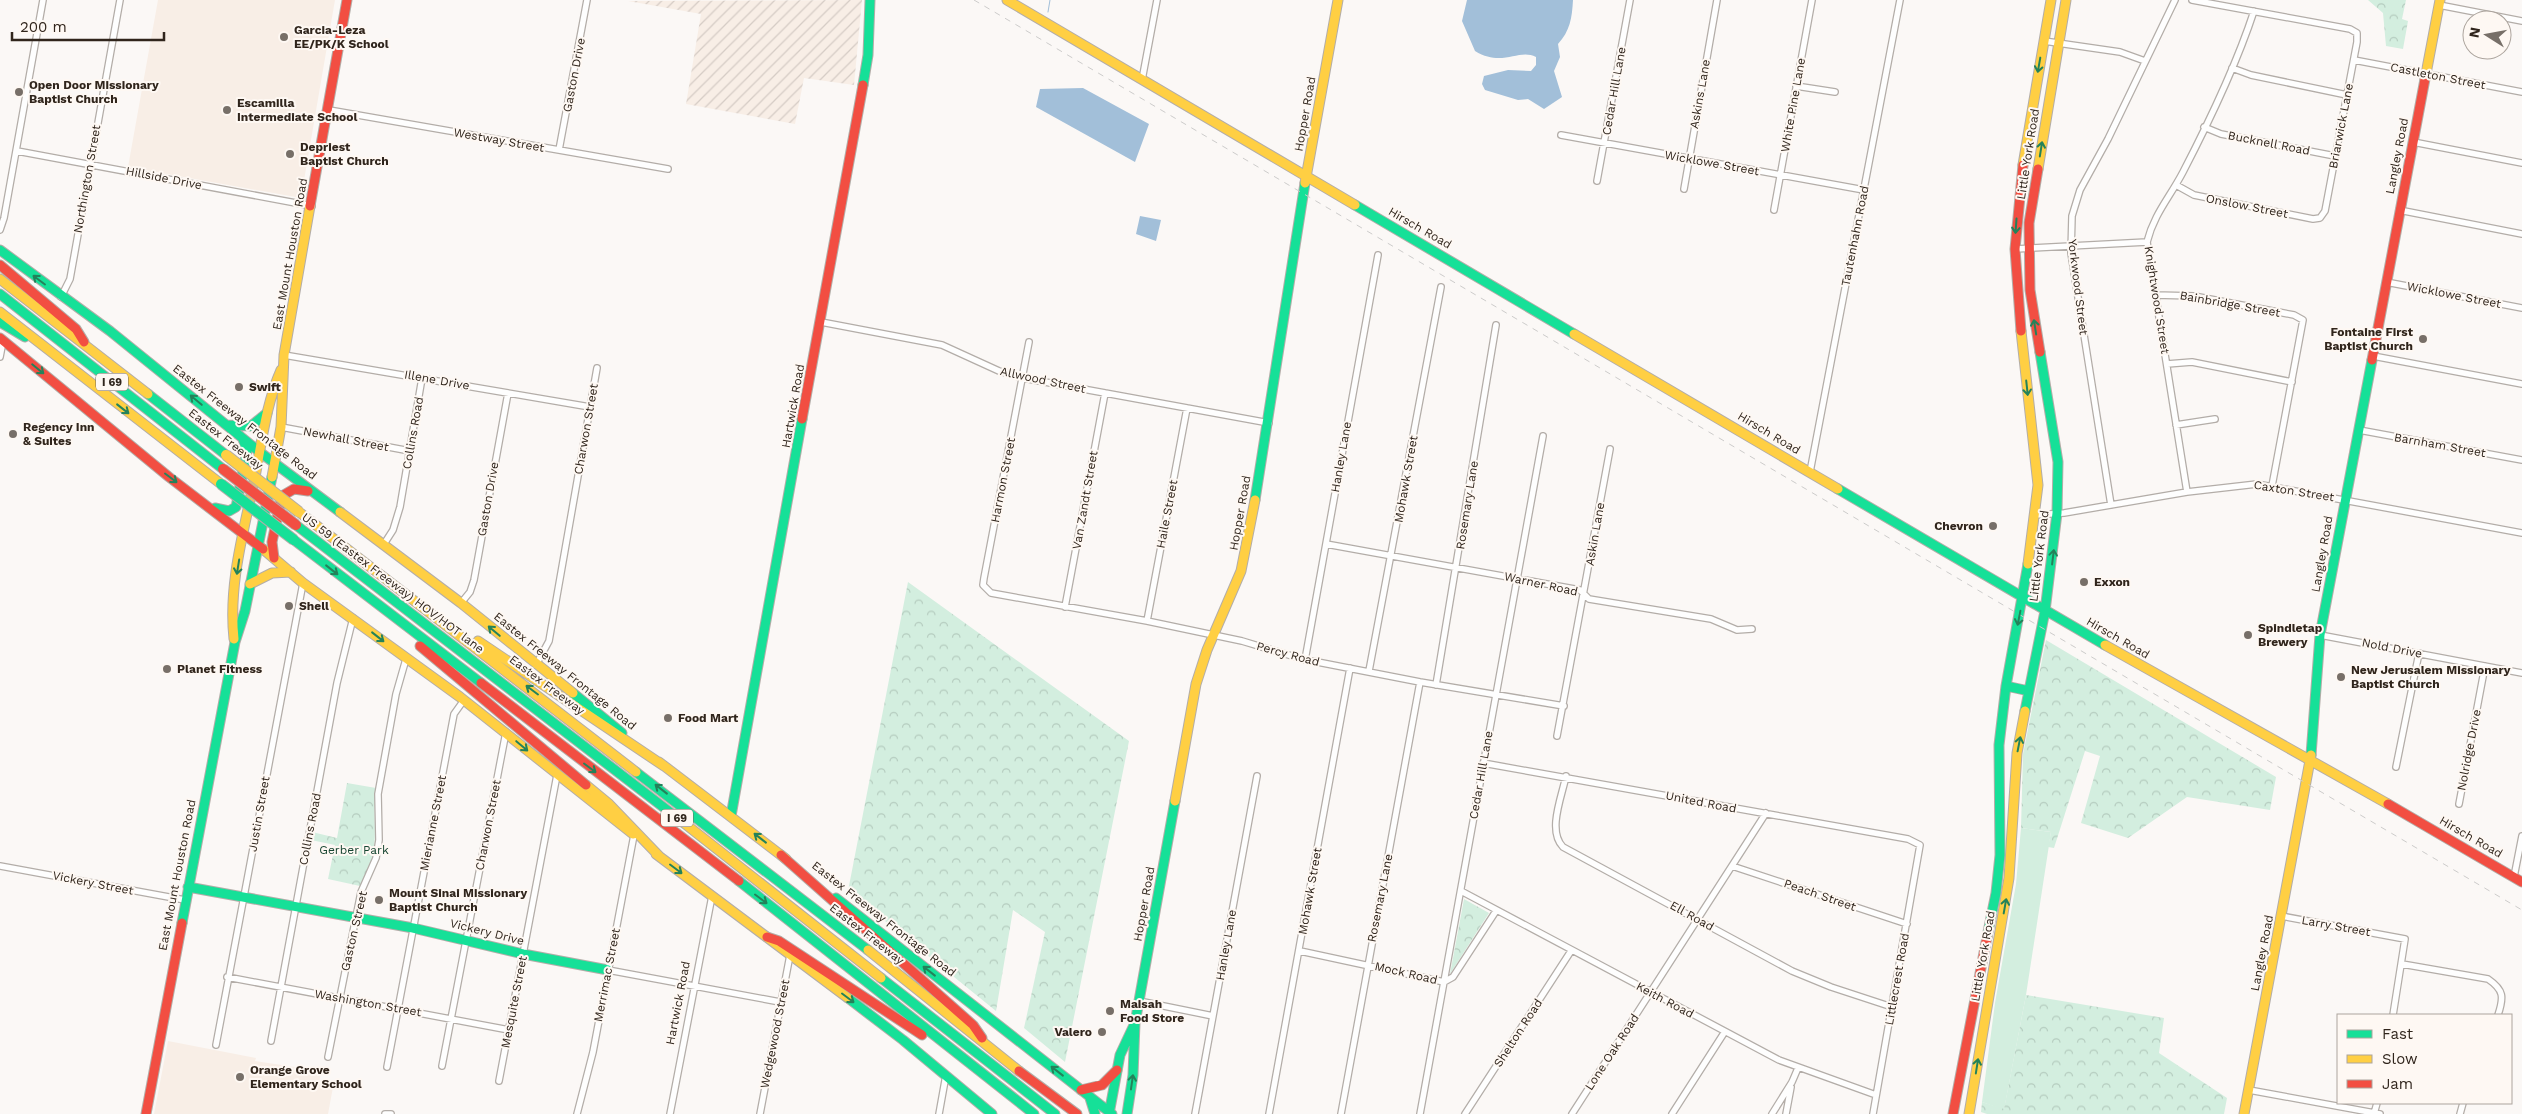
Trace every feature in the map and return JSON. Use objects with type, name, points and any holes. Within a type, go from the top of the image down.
[{"type":"main road","name":"East Mount Houston Road","points":[[146,1114],[235,642],[246,604],[275,464],[281,427],[284,354],[312,206],[347,0]]},
{"type":"main road","name":"Hartwick Road","points":[[731,816],[868,55],[870,0]]},
{"type":"main road","name":"Hopper Road","points":[[1127,1114],[1133,1075],[1135,1022],[1196,684],[1200,663],[1211,636],[1231,602],[1241,572],[1269,423],[1306,175],[1338,0]]},
{"type":"main road","name":"Little York Road","points":[[1953,1114],[1996,893],[2000,855],[1999,745],[2006,686],[2023,598],[2038,485],[2016,288],[2015,249],[2021,176],[2028,126],[2051,0]]},
{"type":"main road","name":"Little York Road","points":[[1969,1114],[2009,878],[2017,753],[2045,611],[2057,513],[2056,444],[2034,321],[2028,247],[2029,222],[2066,0]]},
{"type":"main road","name":"Hirsch Road","points":[[1010,1],[2045,611],[2518,880]]},
{"type":"main road","name":"Langley Road","points":[[2244,1114],[2310,760],[2318,702],[2317,659],[2320,634],[2440,2]]},
{"type":"main road","points":[[2028,126],[2044,129]]},
{"type":"main road","points":[[2021,176],[2036,179]]},
{"type":"main road","name":"Eastex Freeway Frontage Road","points":[[0,250],[110,331],[275,464],[461,603],[664,766],[731,816],[1110,1113]]},
{"type":"main road","points":[[0,265],[76,329],[89,349]]},
{"type":"main road","name":"Eastex Freeway","points":[[0,279],[883,962],[988,1047],[1077,1114]]},
{"type":"main road","name":"US 59 (Eastex Freeway) HOV/HOT lane","points":[[0,294],[223,470],[589,748],[1055,1114]]},
{"type":"main road","name":"I 69","points":[[0,312],[781,914],[1034,1114]]},
{"type":"main road","points":[[0,322],[16,333],[39,342]]},
{"type":"main road","points":[[2,340],[169,477],[244,532],[303,583],[506,732],[660,857],[946,1075],[992,1114]]},
{"type":"main road","name":"East Mount Houston Road","points":[[235,642],[231,610],[244,532],[261,453],[267,414],[274,386],[283,365]]},
{"type":"main road","points":[[226,424],[251,426],[267,414],[281,427]]},
{"type":"main road","points":[[206,504],[229,511],[236,507],[246,451],[243,439]]},
{"type":"main road","points":[[274,558],[272,542],[282,496],[286,490],[292,488],[313,492]]},
{"type":"main road","points":[[250,584],[272,573],[291,572]]},
{"type":"main road","points":[[232,602],[246,604]]},
{"type":"main road","points":[[399,621],[409,637],[480,694],[609,804],[660,857]]},
{"type":"main road","points":[[444,622],[468,634],[664,766]]},
{"type":"main road","points":[[2006,686],[2029,692]]},
{"type":"main road","points":[[781,855],[973,1025],[988,1047]]},
{"type":"main road","name":"Vickery Drive","points":[[188,887],[413,928],[523,954],[608,970]]},
{"type":"main road","points":[[767,937],[779,941],[1005,1091]]},
{"type":"main road","name":"Hopper Road","points":[[1110,1113],[1121,1051],[1135,1022]]},
{"type":"main road","points":[[1081,1090],[1102,1085],[1117,1070]]},
{"type":"main road","points":[[1090,1097],[1094,1105],[1094,1114]]},
{"type":"street","points":[[0,230],[4,218],[43,0]]},
{"type":"street","name":"Northington Street","points":[[61,296],[70,280],[120,0]]},
{"type":"street","name":"Gaston Drive","points":[[559,150],[587,0]]},
{"type":"street","points":[[1142,80],[1157,0]]},
{"type":"street","name":"Cedar Hill Lane","points":[[1597,181],[1630,0]]},
{"type":"street","name":"Askins Lane","points":[[1684,189],[1717,0]]},
{"type":"street","name":"White Pine Lane","points":[[1774,210],[1812,0]]},
{"type":"street","name":"Tautenhahn Road","points":[[1810,472],[1900,0]]},
{"type":"street","name":"Yorkwood Street","points":[[2111,506],[2071,245],[2072,216],[2080,190],[2108,139],[2175,0]]},
{"type":"street","points":[[2192,0],[2254,11]]},
{"type":"street","points":[[2440,2],[2522,21]]},
{"type":"street","name":"Briarwick Lane","points":[[2254,11],[2350,29],[2357,33],[2354,60],[2325,210],[2320,218]]},
{"type":"street","name":"Knightwood Street","points":[[2187,492],[2147,242],[2152,223],[2176,185],[2232,68],[2254,11]]},
{"type":"street","points":[[2044,41],[2120,52],[2145,61]]},
{"type":"street","name":"Castleton Street","points":[[2354,60],[2522,92]]},
{"type":"street","points":[[2232,68],[2251,75],[2347,95]]},
{"type":"street","points":[[1796,86],[1835,92]]},
{"type":"street","name":"Westway Street","points":[[329,110],[668,170]]},
{"type":"street","name":"Bucknell Road","points":[[2204,127],[2221,134],[2335,156]]},
{"type":"street","name":"Wicklowe Street","points":[[1561,135],[1864,190]]},
{"type":"street","points":[[2413,142],[2522,163]]},
{"type":"street","name":"Hillside Drive","points":[[16,151],[90,163],[312,206]]},
{"type":"street","name":"Onslow Street","points":[[2176,185],[2194,195],[2313,219],[2320,218]]},
{"type":"street","points":[[2399,210],[2522,234]]},
{"type":"street","points":[[2015,249],[2147,242]]},
{"type":"street","name":"Hanley Lane","points":[[1305,660],[1378,255]]},
{"type":"street","name":"Wicklowe Street","points":[[2386,282],[2522,308]]},
{"type":"street","name":"Mohawk Street","points":[[1369,671],[1392,556],[1440,287]]},
{"type":"street","name":"Bainbridge Street","points":[[2155,295],[2194,296],[2294,315],[2303,320],[2292,382]]},
{"type":"street","name":"Allwood Street","points":[[821,322],[942,345],[999,371],[1022,378],[1269,423]]},
{"type":"street","name":"Rosemary Lane","points":[[1436,685],[1496,325]]},
{"type":"street","points":[[0,357],[2,340]]},
{"type":"street","name":"Harmon Street","points":[[1013,598],[991,593],[983,585],[1029,342]]},
{"type":"street","name":"Illene Drive","points":[[284,354],[590,407]]},
{"type":"street","points":[[2373,356],[2522,384]]},
{"type":"street","points":[[2167,364],[2192,362],[2292,382],[2272,486]]},
{"type":"street","name":"Charwon Street","points":[[536,665],[549,641],[596,368]]},
{"type":"street","name":"Collins Road","points":[[384,544],[397,520],[422,378]]},
{"type":"street","name":"Gaston Drive","points":[[461,603],[470,592],[474,580],[508,393]]},
{"type":"street","name":"Van Zandt Street","points":[[1066,607],[1105,393]]},
{"type":"street","name":"Haile Street","points":[[1147,621],[1187,408]]},
{"type":"street","points":[[2176,425],[2215,419]]},
{"type":"street","name":"Newhall Street","points":[[281,427],[410,450]]},
{"type":"street","name":"Barnham Street","points":[[2358,430],[2522,460]]},
{"type":"street","name":"Cedar Hill Lane","points":[[1420,1114],[1544,436]]},
{"type":"street","name":"Askin Lane","points":[[1557,736],[1610,449]]},
{"type":"street","name":"Caxton Street","points":[[2035,515],[2111,506],[2244,484],[2272,486],[2522,533]]},
{"type":"street","name":"Warner Road","points":[[1326,544],[1580,590],[1589,599],[1711,620],[1737,630],[1752,629]]},
{"type":"street","name":"Justin Street","points":[[216,1045],[242,897],[303,583]]},
{"type":"street","name":"Percy Road","points":[[1013,598],[1147,621],[1242,641],[1305,660],[1436,685],[1564,706]]},
{"type":"street","name":"Collins Road","points":[[271,1041],[338,683],[353,618]]},
{"type":"street","name":"Nold Drive","points":[[2320,634],[2522,673]]},
{"type":"street","points":[[2396,767],[2419,653]]},
{"type":"street","name":"Gaston Street","points":[[328,1057],[361,892],[372,869],[378,849],[378,794],[400,678],[406,659]]},
{"type":"street","name":"Nolridge Drive","points":[[2459,804],[2485,666]]},
{"type":"street","name":"Mohawk Street","points":[[1269,1114],[1350,668]]},
{"type":"street","name":"Rosemary Lane","points":[[1341,1114],[1420,682]]},
{"type":"street","name":"Mierianne Street","points":[[387,1067],[454,714],[464,700]]},
{"type":"street","name":"Charwon Street","points":[[442,1066],[506,732]]},
{"type":"street","name":"United Road","points":[[1484,763],[1566,776],[1908,839],[1918,844]]},
{"type":"street","name":"Mesquite Street","points":[[499,1082],[557,775]]},
{"type":"street","name":"Hanley Lane","points":[[1195,1114],[1257,776]]},
{"type":"street","name":"Ell Road","points":[[1566,776],[1556,828],[1560,844],[1792,971],[1831,987],[1892,1007]]},
{"type":"street","name":"Lone Oak Road","points":[[1572,1114],[1766,814]]},
{"type":"street","name":"Merrimac Street","points":[[576,1114],[593,1052],[634,835]]},
{"type":"street","points":[[2518,880],[2522,836]]},
{"type":"street","name":"Littlecrest Road","points":[[1873,1114],[1919,858],[1920,847],[1918,844]]},
{"type":"street","name":"Vickery Street","points":[[0,866],[185,900]]},
{"type":"street","name":"Peach Street","points":[[1732,866],[1907,924]]},
{"type":"street","name":"Keith Road","points":[[1460,891],[1724,1033],[1798,1068],[1876,1094]]},
{"type":"street","name":"Hartwick Road","points":[[670,1114],[712,896]]},
{"type":"street","points":[[1444,982],[1453,977],[1496,911]]},
{"type":"street","name":"Larry Street","points":[[2281,916],[2406,939],[2402,964]]},
{"type":"street","points":[[1300,951],[1321,957],[1367,964]]},
{"type":"street","name":"Shelton Road","points":[[1465,1114],[1571,951]]},
{"type":"street","name":"Wedgewood Street","points":[[760,1114],[790,955]]},
{"type":"street","name":"Mock Road","points":[[1367,964],[1444,982]]},
{"type":"street","points":[[2393,1014],[2402,964],[2488,979],[2498,987],[2503,1001],[2498,1014]]},
{"type":"street","name":"Vickery Drive","points":[[608,970],[780,1002]]},
{"type":"street","name":"Washington Street","points":[[227,977],[509,1030]]},
{"type":"street","points":[[1139,1001],[1213,1016]]},
{"type":"street","points":[[1672,1114],[1724,1033]]},
{"type":"street","points":[[1772,1114],[1792,1082],[1798,1068]]},
{"type":"street","points":[[939,1114],[946,1075]]},
{"type":"street","points":[[1786,1114],[1792,1082]]},
{"type":"street","points":[[2249,1090],[2376,1114]]},
{"type":"street","points":[[385,1114],[391,1114]]},
{"type":"shaded area","name":"Escamilla Intermediate School","points":[[158,0],[335,0],[301,198],[128,167]]},
{"type":"shaded area","points":[[862,0],[854,85],[804,78],[795,124],[686,104],[701,14],[628,1]]},
{"type":"shaded area","name":"Orange Grove Elementary School","points":[[168,1041],[256,1058],[255,1061],[321,1071],[319,1084],[333,1087],[328,1114],[154,1114]]},
{"type":"green space","points":[[2368,0],[2406,0],[2402,19],[2408,21],[2403,49],[2386,46],[2383,13]]},
{"type":"green space","points":[[908,582],[1129,741],[1065,1062],[1024,1028],[1045,932],[1013,910],[996,1011],[848,891]]},
{"type":"green space","points":[[2046,640],[2276,777],[2270,810],[2187,797],[2128,838],[2081,823],[2100,756],[2085,751],[2054,848],[2048,847],[2051,832],[2021,828],[2023,754]]},
{"type":"green space","name":"Gerber Park","points":[[347,783],[376,788],[374,848],[372,859],[360,886],[328,879],[335,845],[311,840],[312,832],[337,838]]},
{"type":"green space","points":[[2021,828],[2051,832],[2026,995],[2004,1110],[1982,1102],[1995,1003],[2016,884]]},
{"type":"green space","points":[[1464,899],[1489,913],[1450,974]]},
{"type":"green space","points":[[2026,995],[2164,1018],[2159,1053],[2227,1098],[2224,1114],[1987,1114],[1981,1112],[1982,1102],[2004,1109]]},
{"type":"water","points":[[1467,0],[1573,0],[1570,24],[1558,44],[1560,57],[1554,71],[1562,97],[1544,109],[1528,99],[1518,100],[1485,90],[1482,84],[1484,76],[1508,70],[1531,71],[1536,65],[1536,57],[1523,55],[1494,58],[1475,51],[1462,21]]},
{"type":"water","points":[[1083,88],[1149,124],[1135,162],[1036,107],[1040,89]]},
{"type":"water","points":[[1140,216],[1161,220],[1156,241],[1136,234]]},
{"type":"waterway","points":[[1048,12],[1050,0]]},
{"type":"railway","points":[[974,0],[2522,910]]},
{"type":"traffic: fast","points":[[863,85],[868,55],[870,0]]},
{"type":"traffic: fast","points":[[1255,500],[1305,183]]},
{"type":"traffic: fast","points":[[1355,205],[1574,334]]},
{"type":"traffic: fast","points":[[0,250],[110,331],[261,453],[340,512]]},
{"type":"traffic: fast","points":[[0,294],[223,469]]},
{"type":"traffic: fast","points":[[0,322],[25,337]]},
{"type":"traffic: fast","points":[[2025,711],[2045,611],[2057,513],[2058,462],[2040,352]]},
{"type":"traffic: fast","points":[[2311,755],[2320,635],[2372,360]]},
{"type":"traffic: fast","points":[[148,394],[226,455]]},
{"type":"traffic: fast","points":[[227,425],[251,426],[267,413]]},
{"type":"traffic: fast","points":[[731,816],[802,419]]},
{"type":"traffic: fast","points":[[215,508],[229,511],[236,507],[247,451],[243,439]]},
{"type":"traffic: fast","points":[[182,923],[235,642],[245,611],[272,477]]},
{"type":"traffic: fast","points":[[221,484],[294,540]]},
{"type":"traffic: fast","points":[[1838,489],[2105,645]]},
{"type":"traffic: fast","points":[[296,525],[684,823]]},
{"type":"traffic: fast","points":[[294,540],[481,683]]},
{"type":"traffic: fast","points":[[1987,937],[1996,893],[2000,855],[1999,745],[2006,686],[2028,564]]},
{"type":"traffic: fast","points":[[2006,686],[2029,691]]},
{"type":"traffic: fast","points":[[573,693],[622,733]]},
{"type":"traffic: fast","points":[[636,772],[868,950]]},
{"type":"traffic: fast","points":[[1127,1114],[1133,1075],[1135,1023],[1175,801]]},
{"type":"traffic: fast","points":[[739,881],[1034,1114]]},
{"type":"traffic: fast","points":[[188,887],[413,928],[523,954],[608,970]]},
{"type":"traffic: fast","points":[[836,898],[1112,1114]]},
{"type":"traffic: fast","points":[[881,978],[1055,1114]]},
{"type":"traffic: fast","points":[[848,998],[903,1040],[992,1114]]},
{"type":"traffic: fast","points":[[1109,1114],[1120,1055],[1135,1023]]},
{"type":"traffic: fast","points":[[1090,1098],[1095,1114]]},
{"type":"traffic: slow","points":[[1007,0],[1355,205]]},
{"type":"traffic: slow","points":[[1305,183],[1338,0]]},
{"type":"traffic: slow","points":[[2023,165],[2051,0]]},
{"type":"traffic: slow","points":[[2038,169],[2066,0]]},
{"type":"traffic: slow","points":[[2425,79],[2440,0]]},
{"type":"traffic: slow","points":[[272,477],[281,427],[284,355],[310,206]]},
{"type":"traffic: slow","points":[[0,279],[148,394]]},
{"type":"traffic: slow","points":[[0,312],[221,484]]},
{"type":"traffic: slow","points":[[2021,331],[2038,485],[2028,564]]},
{"type":"traffic: slow","points":[[1574,334],[1838,489]]},
{"type":"traffic: slow","points":[[234,639],[233,598],[238,558],[268,409],[281,370]]},
{"type":"traffic: slow","points":[[226,455],[299,512]]},
{"type":"traffic: slow","points":[[1175,801],[1196,684],[1207,650],[1241,571],[1255,500]]},
{"type":"traffic: slow","points":[[299,512],[636,772]]},
{"type":"traffic: slow","points":[[340,512],[461,603],[573,693]]},
{"type":"traffic: slow","points":[[263,549],[303,583],[460,697],[633,834]]},
{"type":"traffic: slow","points":[[250,584],[272,573],[291,572]]},
{"type":"traffic: slow","points":[[478,641],[664,766]]},
{"type":"traffic: slow","points":[[2105,645],[2388,804]]},
{"type":"traffic: slow","points":[[1969,1114],[2009,878],[2017,753],[2025,711]]},
{"type":"traffic: slow","points":[[2244,1114],[2311,755]]},
{"type":"traffic: slow","points":[[659,762],[786,859]]},
{"type":"traffic: slow","points":[[586,785],[609,804],[660,857]]},
{"type":"traffic: slow","points":[[684,823],[881,978]]},
{"type":"traffic: slow","points":[[656,854],[848,998]]},
{"type":"traffic: slow","points":[[868,950],[1019,1071]]},
{"type":"traffic: jam","points":[[310,206],[347,0]]},
{"type":"traffic: jam","points":[[2372,360],[2425,79]]},
{"type":"traffic: jam","points":[[802,419],[863,85]]},
{"type":"traffic: jam","points":[[2021,331],[2015,249],[2023,165]]},
{"type":"traffic: jam","points":[[2038,169],[2029,223],[2030,290],[2040,352]]},
{"type":"traffic: jam","points":[[0,265],[76,329],[84,342]]},
{"type":"traffic: jam","points":[[0,338],[169,477],[263,549]]},
{"type":"traffic: jam","points":[[223,469],[296,525]]},
{"type":"traffic: jam","points":[[274,558],[272,542],[282,496],[294,489],[308,491]]},
{"type":"traffic: jam","points":[[420,646],[586,785]]},
{"type":"traffic: jam","points":[[481,683],[739,881]]},
{"type":"traffic: jam","points":[[2388,804],[2522,882]]},
{"type":"traffic: jam","points":[[781,855],[973,1025],[982,1038]]},
{"type":"traffic: jam","points":[[146,1114],[182,923]]},
{"type":"traffic: jam","points":[[767,937],[779,941],[922,1035]]},
{"type":"traffic: jam","points":[[1953,1114],[1987,937]]},
{"type":"traffic: jam","points":[[1081,1090],[1102,1085],[1117,1070]]},
{"type":"traffic: jam","points":[[1019,1071],[1077,1114]]},
{"type":"place","name":"Garcia-Leza EE/PK/K School","points":[[284,37]]},
{"type":"place","name":"Open Door Missionary Baptist Church","points":[[19,92]]},
{"type":"place","name":"Escamilla Intermediate School","points":[[227,110]]},
{"type":"place","name":"Depriest Baptist Church","points":[[290,154]]},
{"type":"place","name":"Fontaine First Baptist Church","points":[[2423,339]]},
{"type":"place","name":"Swift","points":[[239,387]]},
{"type":"place","name":"Regency Inn & Suites","points":[[13,434]]},
{"type":"place","name":"Chevron","points":[[1993,526]]},
{"type":"place","name":"Exxon","points":[[2084,582]]},
{"type":"place","name":"Shell","points":[[289,606]]},
{"type":"place","name":"Spindletap Brewery","points":[[2248,635]]},
{"type":"place","name":"Planet Fitness","points":[[167,669]]},
{"type":"place","name":"New Jerusalem Missionary Baptist Church","points":[[2341,677]]},
{"type":"place","name":"Food Mart","points":[[668,718]]},
{"type":"place","name":"Mount Sinai Missionary Baptist Church","points":[[379,900]]},
{"type":"place","name":"Maisah Food Store","points":[[1110,1011]]},
{"type":"place","name":"Valero","points":[[1102,1032]]},
{"type":"place","name":"Orange Grove Elementary School","points":[[240,1077]]}]
